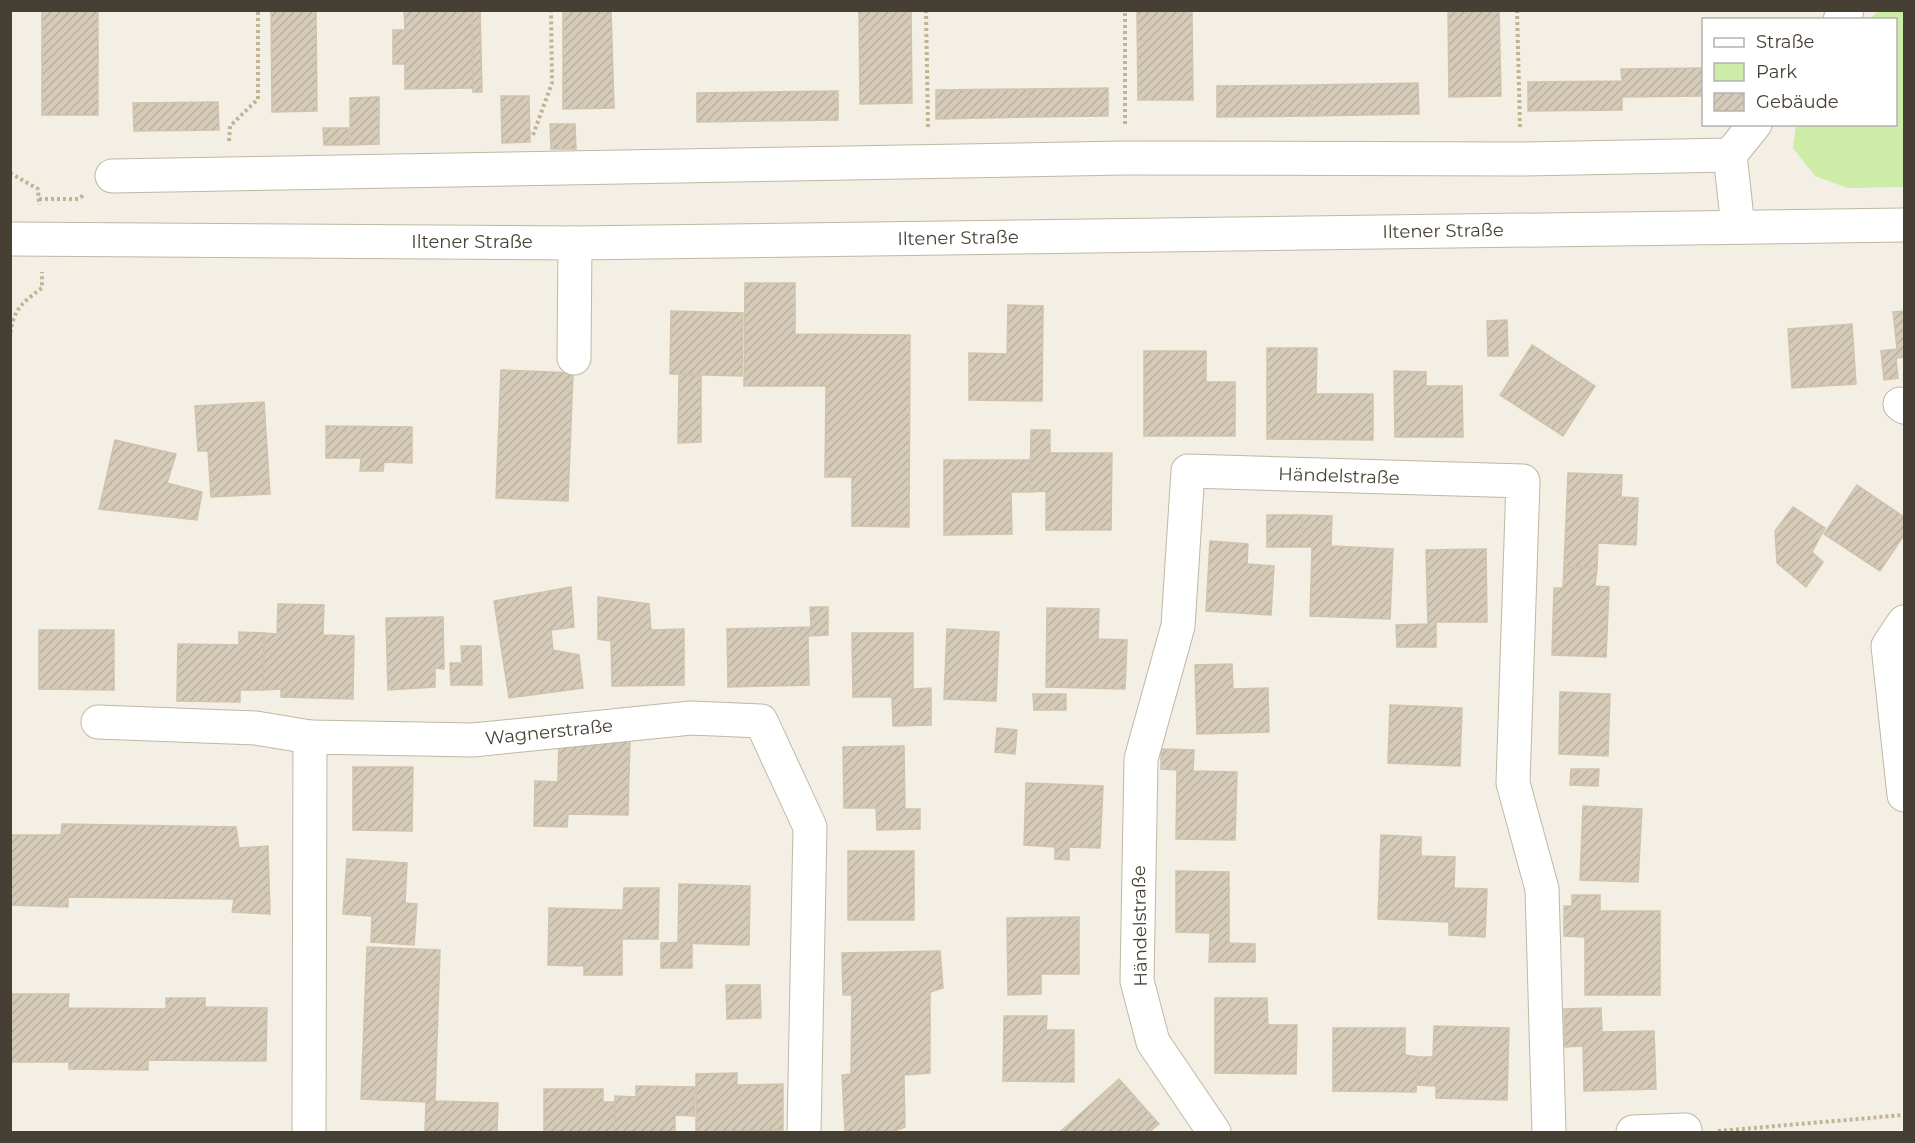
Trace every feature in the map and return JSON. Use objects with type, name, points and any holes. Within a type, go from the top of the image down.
[{"type":"street","points":[[1738,226],[1730,155],[1753,126]]},
{"type":"street","points":[[112,176],[1125,158],[1521,159],[1730,155]]},
{"type":"street","name":"Iltener Straße","points":[[25,239],[575,243],[1905,225]]},
{"type":"street","points":[[574,358],[575,243]]},
{"type":"street","name":"Händelstraße","points":[[1214,1132],[1153,1042],[1137,981],[1141,759],[1178,626],[1188,471],[1523,482],[1513,783],[1542,889],[1549,1132]]},
{"type":"street","points":[[1905,622],[1888,646],[1905,795]]},
{"type":"street","name":"Wagnerstraße","points":[[310,737],[472,740],[691,718],[761,721],[810,827],[804,1132]]},
{"type":"street","points":[[98,722],[256,728],[310,737],[309,1132]]},
{"type":"street","points":[[1633,1132],[1700,1131]]},
{"type":"path","points":[[228,175],[230,126],[258,99],[258,10]]},
{"type":"path","points":[[533,169],[532,136],[552,83],[551,10]]},
{"type":"path","points":[[926,10],[928,161]]},
{"type":"path","points":[[1125,10],[1125,158]]},
{"type":"path","points":[[1517,10],[1521,159]]},
{"type":"path","points":[[10,173],[38,189],[39,199],[25,239],[42,288],[26,300],[11,319],[10,339]]},
{"type":"path","points":[[39,199],[78,199],[112,176]]},
{"type":"path","points":[[1700,1131],[1905,1115]]},
{"type":"green space","points":[[1878,11],[1904,11],[1904,187],[1848,188],[1815,176],[1793,148],[1796,126],[1897,126],[1897,18],[1871,18]]},
{"type":"building","points":[[42,10],[98,10],[98,115],[42,115]]},
{"type":"building","points":[[271,10],[316,10],[317,111],[272,112]]},
{"type":"building","points":[[404,10],[472,10],[473,88],[405,89],[405,64],[393,64],[393,30],[405,30]]},
{"type":"building","points":[[472,10],[480,10],[482,92],[473,92]]},
{"type":"building","points":[[563,10],[611,10],[614,108],[563,109]]},
{"type":"building","points":[[859,10],[911,10],[912,103],[860,104]]},
{"type":"building","points":[[1137,10],[1192,10],[1193,100],[1138,100]]},
{"type":"building","points":[[1448,10],[1499,10],[1501,96],[1449,97]]},
{"type":"building","points":[[1702,68],[1702,96],[1622,97],[1622,110],[1528,111],[1528,82],[1622,81],[1621,69]]},
{"type":"building","points":[[1418,83],[1419,114],[1311,116],[1311,85]]},
{"type":"building","points":[[1311,85],[1311,116],[1217,117],[1217,86]]},
{"type":"building","points":[[1108,88],[1108,116],[1030,117],[1029,89]]},
{"type":"building","points":[[1029,89],[1030,117],[936,119],[936,90]]},
{"type":"building","points":[[838,91],[838,120],[697,122],[697,93]]},
{"type":"building","points":[[501,96],[529,96],[530,142],[502,143]]},
{"type":"building","points":[[379,97],[379,144],[350,145],[350,98]]},
{"type":"building","points":[[218,102],[219,130],[134,131],[133,103]]},
{"type":"building","points":[[550,124],[575,124],[576,149],[551,149]]},
{"type":"building","points":[[323,128],[348,128],[349,145],[324,145]]},
{"type":"building","points":[[745,283],[795,283],[795,334],[910,335],[909,527],[852,526],[852,477],[825,477],[826,386],[744,386]]},
{"type":"building","points":[[1008,305],[1043,306],[1042,401],[969,400],[969,353],[1007,354]]},
{"type":"building","points":[[671,311],[743,313],[742,376],[670,374]]},
{"type":"building","points":[[1904,311],[1904,357],[1896,358],[1898,378],[1884,380],[1881,351],[1897,349],[1893,312]]},
{"type":"building","points":[[1507,320],[1508,356],[1488,356],[1487,321]]},
{"type":"building","points":[[1852,324],[1856,384],[1792,388],[1788,329]]},
{"type":"building","points":[[1532,345],[1595,386],[1563,436],[1500,395]]},
{"type":"building","points":[[1267,348],[1317,348],[1316,394],[1373,394],[1373,440],[1267,439]]},
{"type":"building","points":[[1144,351],[1206,351],[1206,382],[1235,382],[1235,436],[1144,436]]},
{"type":"building","points":[[501,370],[573,373],[568,501],[496,498]]},
{"type":"building","points":[[1394,371],[1426,372],[1426,386],[1462,386],[1463,437],[1395,437]]},
{"type":"building","points":[[679,374],[701,375],[701,442],[678,443]]},
{"type":"building","points":[[264,402],[270,494],[211,497],[208,451],[198,451],[195,406]]},
{"type":"building","points":[[326,426],[412,427],[412,463],[384,462],[383,471],[360,471],[361,458],[326,458]]},
{"type":"building","points":[[1031,430],[1050,430],[1050,453],[1112,453],[1111,530],[1046,530],[1046,491],[1030,492]]},
{"type":"building","points":[[115,440],[176,454],[167,483],[202,492],[197,520],[99,509]]},
{"type":"building","points":[[944,460],[1030,460],[1030,492],[1011,492],[1012,534],[944,535]]},
{"type":"building","points":[[1568,473],[1622,475],[1621,497],[1638,498],[1636,545],[1598,543],[1597,568],[1564,567]]},
{"type":"building","points":[[1857,485],[1904,517],[1904,535],[1880,571],[1824,534]]},
{"type":"building","points":[[1793,507],[1825,528],[1812,552],[1823,562],[1806,587],[1777,563],[1775,531]]},
{"type":"building","points":[[1267,515],[1302,515],[1302,547],[1267,547]]},
{"type":"building","points":[[1302,515],[1332,516],[1331,546],[1393,549],[1390,619],[1310,616],[1312,547],[1302,547]]},
{"type":"building","points":[[1210,541],[1248,544],[1247,564],[1274,566],[1271,615],[1206,611]]},
{"type":"building","points":[[1486,549],[1487,622],[1436,622],[1436,647],[1397,647],[1396,625],[1428,624],[1426,550]]},
{"type":"building","points":[[1564,567],[1597,568],[1595,586],[1609,587],[1606,657],[1552,655],[1554,588],[1563,588]]},
{"type":"building","points":[[571,587],[574,627],[551,630],[553,650],[579,655],[583,688],[509,698],[494,601]]},
{"type":"building","points":[[598,597],[649,604],[651,630],[684,629],[684,685],[612,686],[611,641],[598,639]]},
{"type":"building","points":[[278,604],[324,605],[323,635],[354,636],[353,699],[281,697],[281,689],[263,690],[264,633],[277,634]]},
{"type":"building","points":[[810,607],[828,607],[828,635],[808,636],[809,685],[728,687],[727,629],[811,627]]},
{"type":"building","points":[[1047,608],[1099,609],[1098,639],[1127,640],[1125,689],[1046,687]]},
{"type":"building","points":[[443,617],[444,669],[435,668],[435,687],[388,690],[386,618]]},
{"type":"building","points":[[947,629],[999,632],[996,701],[944,699]]},
{"type":"building","points":[[39,630],[114,630],[114,690],[39,689]]},
{"type":"building","points":[[239,632],[264,633],[263,690],[240,690],[240,702],[177,701],[178,644],[239,645]]},
{"type":"building","points":[[852,633],[913,633],[913,689],[931,688],[931,725],[893,726],[892,697],[853,697]]},
{"type":"building","points":[[461,646],[481,646],[482,685],[451,685],[450,663],[462,663]]},
{"type":"building","points":[[1232,664],[1233,689],[1268,688],[1269,732],[1197,734],[1195,665]]},
{"type":"building","points":[[1560,692],[1610,694],[1608,756],[1559,754]]},
{"type":"building","points":[[1033,694],[1066,694],[1066,710],[1034,710]]},
{"type":"building","points":[[1390,705],[1462,708],[1460,766],[1388,763]]},
{"type":"building","points":[[997,728],[1017,730],[1015,754],[995,752]]},
{"type":"building","points":[[559,737],[630,739],[628,815],[568,814],[567,827],[534,826],[535,781],[558,782]]},
{"type":"building","points":[[904,746],[905,809],[920,809],[920,829],[877,830],[876,808],[844,808],[843,747]]},
{"type":"building","points":[[1161,749],[1194,750],[1193,771],[1237,772],[1235,840],[1176,839],[1177,770],[1161,769]]},
{"type":"building","points":[[353,767],[413,767],[412,831],[353,830]]},
{"type":"building","points":[[1571,769],[1599,769],[1598,786],[1570,785]]},
{"type":"building","points":[[1026,783],[1103,786],[1100,848],[1069,847],[1069,860],[1055,859],[1055,847],[1024,845]]},
{"type":"building","points":[[1583,806],[1642,809],[1638,882],[1580,880]]},
{"type":"building","points":[[62,824],[236,827],[239,848],[268,846],[270,914],[232,912],[234,899],[68,897],[68,907],[10,905],[10,835],[61,835]]},
{"type":"building","points":[[1381,835],[1421,837],[1421,856],[1455,857],[1454,888],[1487,889],[1485,937],[1449,935],[1449,922],[1378,919]]},
{"type":"building","points":[[848,851],[914,851],[914,920],[848,920]]},
{"type":"building","points":[[347,859],[407,863],[405,903],[417,904],[414,945],[371,942],[372,916],[343,914]]},
{"type":"building","points":[[1176,871],[1229,872],[1229,943],[1255,944],[1255,962],[1209,962],[1210,933],[1176,932]]},
{"type":"building","points":[[679,884],[750,886],[749,945],[678,943]]},
{"type":"building","points":[[624,888],[659,888],[658,939],[622,939],[622,975],[584,975],[584,966],[548,965],[549,908],[623,910]]},
{"type":"building","points":[[1572,895],[1600,895],[1600,911],[1660,911],[1660,995],[1585,995],[1585,937],[1564,936],[1564,906],[1572,906]]},
{"type":"building","points":[[1079,917],[1079,974],[1041,974],[1041,994],[1008,995],[1007,918]]},
{"type":"building","points":[[692,942],[692,968],[661,968],[661,943]]},
{"type":"building","points":[[367,947],[440,950],[435,1101],[498,1103],[497,1132],[425,1132],[426,1102],[361,1099]]},
{"type":"building","points":[[940,951],[943,988],[930,992],[930,1073],[904,1075],[905,1127],[892,1132],[845,1132],[842,1075],[851,1074],[852,995],[843,995],[842,953]]},
{"type":"building","points":[[726,985],[760,985],[761,1018],[727,1019]]},
{"type":"building","points":[[12,994],[69,994],[68,1008],[166,1009],[166,998],[205,998],[205,1007],[267,1008],[266,1061],[148,1060],[148,1070],[69,1069],[69,1062],[10,1062]]},
{"type":"building","points":[[1215,998],[1267,998],[1268,1025],[1297,1025],[1296,1074],[1215,1073]]},
{"type":"building","points":[[1601,1008],[1602,1032],[1654,1031],[1656,1089],[1584,1091],[1583,1046],[1565,1047],[1564,1009]]},
{"type":"building","points":[[1004,1016],[1047,1016],[1046,1030],[1074,1030],[1074,1082],[1003,1081]]},
{"type":"building","points":[[1434,1026],[1509,1028],[1507,1100],[1436,1098],[1436,1086],[1417,1085],[1418,1057],[1433,1057]]},
{"type":"building","points":[[1333,1028],[1405,1028],[1405,1055],[1418,1057],[1416,1092],[1333,1091]]},
{"type":"building","points":[[737,1073],[737,1085],[783,1084],[783,1130],[696,1132],[696,1074]]},
{"type":"building","points":[[1119,1079],[1159,1124],[1149,1132],[1060,1132]]},
{"type":"building","points":[[636,1086],[695,1087],[694,1116],[675,1115],[675,1132],[614,1132],[615,1096],[636,1097]]},
{"type":"building","points":[[544,1089],[603,1089],[603,1102],[615,1102],[614,1132],[544,1132]]}]
